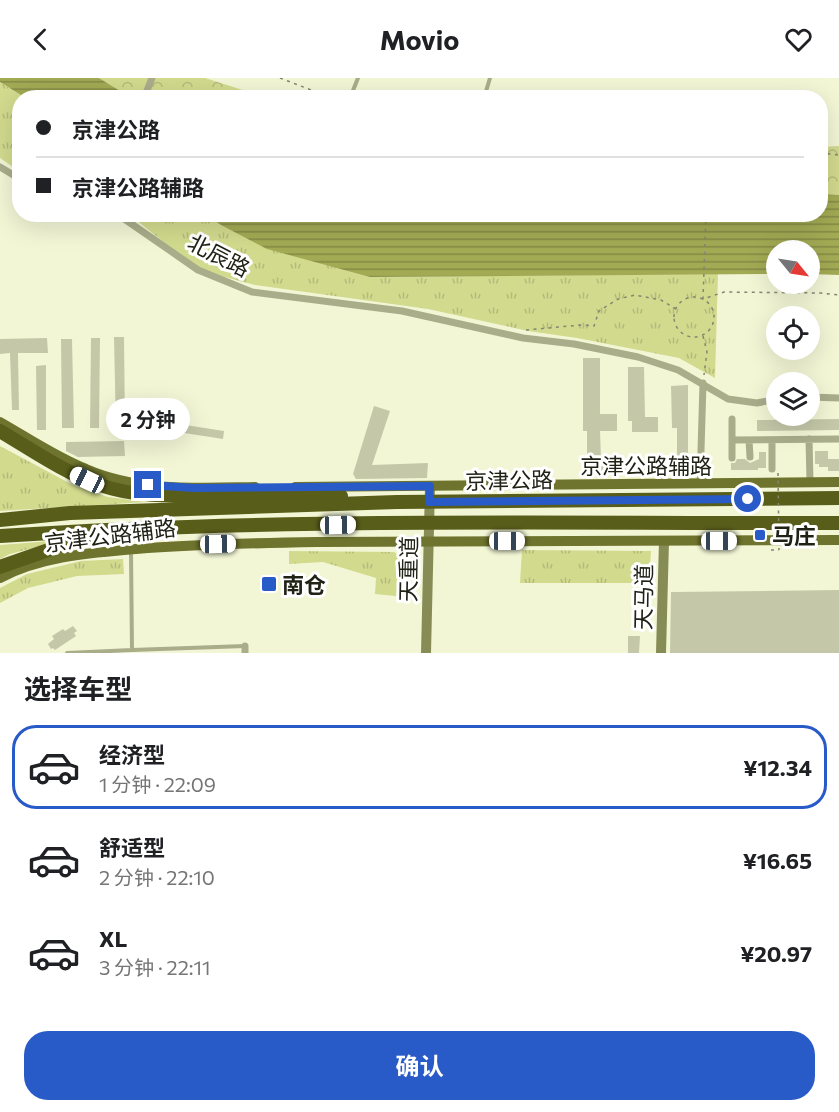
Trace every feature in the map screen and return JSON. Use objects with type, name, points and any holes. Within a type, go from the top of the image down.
[{"type":"highway","points":[[0,431],[74,474],[129,493],[172,496],[331,495],[397,502]]},
{"type":"highway","name":"京津公路","points":[[0,520],[70,513],[397,502],[839,498]]},
{"type":"highway","name":"京津公路","points":[[0,536],[113,528],[428,524],[839,523]]},
{"type":"highway","points":[[0,567],[113,528]]},
{"type":"main road","name":"京津公路辅路","points":[[0,422],[86,469],[134,484],[194,488],[839,482]]},
{"type":"main road","name":"京津公路辅路","points":[[0,578],[30,565],[105,551],[194,544],[839,540]]},
{"type":"street","name":"北辰路","points":[[129,222],[198,270],[252,292],[402,311],[515,337],[574,344],[638,357],[678,370],[728,399],[757,403],[766,401]]},
{"type":"street","points":[[700,484],[703,383]]},
{"type":"street","points":[[820,397],[839,398]]},
{"type":"street","points":[[732,419],[732,458]]},
{"type":"street","points":[[809,439],[810,482]]},
{"type":"street","points":[[732,440],[839,439]]},
{"type":"street","points":[[749,440],[750,457]]},
{"type":"street","points":[[772,440],[775,471]]},
{"type":"street","name":"天重道","points":[[426,653],[430,486]]},
{"type":"street","name":"天马道","points":[[661,653],[664,541]]},
{"type":"lane","points":[[131,549],[132,650]]},
{"type":"lane","points":[[67,653],[132,650],[245,650]]},
{"type":"path","points":[[280,78],[311,90]]},
{"type":"path","points":[[706,222],[703,299],[712,308],[714,314],[712,326],[702,335],[690,336],[679,329],[675,317],[676,309],[690,297],[703,299],[724,292],[839,295]]},
{"type":"path","points":[[515,337],[528,330],[594,326],[599,311],[618,298],[635,295],[661,300],[676,309]]},
{"type":"path","points":[[702,335],[707,352],[703,383]]},
{"type":"path","points":[[775,471],[779,550]]},
{"type":"green space","points":[[99,78],[205,78],[243,90],[119,90]]},
{"type":"green space","points":[[0,82],[13,90],[12,166],[0,158]]},
{"type":"green space","points":[[839,146],[839,195],[828,194],[828,147]]},
{"type":"green space","points":[[139,222],[216,222],[370,277],[718,274],[715,378],[679,358],[528,331],[428,309],[255,285],[198,270]]},
{"type":"green space","points":[[0,446],[73,485],[108,497],[147,502],[0,511]]},
{"type":"green space","points":[[64,540],[10,554],[0,559],[0,545]]},
{"type":"green space","points":[[522,550],[651,551],[649,583],[520,583]]},
{"type":"green space","points":[[289,551],[394,552],[406,560],[406,597],[375,594],[376,578],[323,562],[289,564]]},
{"type":"green space","points":[[123,559],[124,574],[77,576],[28,588],[0,603],[0,588],[27,574],[81,561]]},
{"type":"shaded area","points":[[0,78],[99,78],[119,90],[13,90],[0,82]]},
{"type":"shaded area","points":[[828,194],[839,195],[839,275],[820,274],[820,240],[766,240],[766,274],[370,277],[267,249],[216,222],[828,222]]},
{"type":"building","points":[[114,337],[124,337],[125,428],[116,429]]},
{"type":"building","points":[[47,338],[48,353],[18,353],[19,410],[12,410],[10,353],[0,354],[0,339]]},
{"type":"building","points":[[91,338],[100,338],[99,428],[90,428]]},
{"type":"building","points":[[61,339],[72,339],[74,428],[62,428]]},
{"type":"building","points":[[583,358],[600,358],[600,414],[617,414],[617,431],[600,431],[601,459],[616,459],[616,463],[677,463],[677,428],[672,428],[671,386],[688,385],[688,466],[684,466],[684,471],[677,471],[677,474],[587,474],[587,431],[583,431]]},
{"type":"building","points":[[46,365],[46,430],[37,430],[36,366]]},
{"type":"building","points":[[628,367],[644,367],[645,417],[658,417],[658,432],[632,432],[632,421],[628,421]]},
{"type":"building","points":[[374,406],[390,411],[372,465],[428,463],[427,478],[356,479],[353,474]]},
{"type":"building","points":[[820,419],[839,419],[839,430],[757,431],[757,420],[766,420],[766,426],[820,426]]},
{"type":"building","points":[[166,422],[224,431],[223,439],[165,430]]},
{"type":"building","points":[[124,441],[125,456],[78,457],[66,451],[66,442]]},
{"type":"building","points":[[815,451],[828,451],[828,459],[839,459],[839,471],[828,471],[828,467],[819,467],[819,464],[815,464]]},
{"type":"building","points":[[759,452],[766,452],[766,468],[731,470],[731,463],[735,463],[737,459],[745,459],[750,463],[759,459]]},
{"type":"building","points":[[839,590],[839,653],[670,653],[671,592]]},
{"type":"building","points":[[73,626],[77,631],[74,633],[76,636],[55,650],[51,649],[48,644],[54,639],[52,636]]},
{"type":"building","points":[[628,636],[640,636],[639,653],[628,653]]},
{"type":"place","name":"马庄","points":[[760,535]]},
{"type":"place","name":"南仓","points":[[269,584]]},
{"type":"route","points":[[148,485],[194,488],[430,486],[429,502],[748,499]]}]
